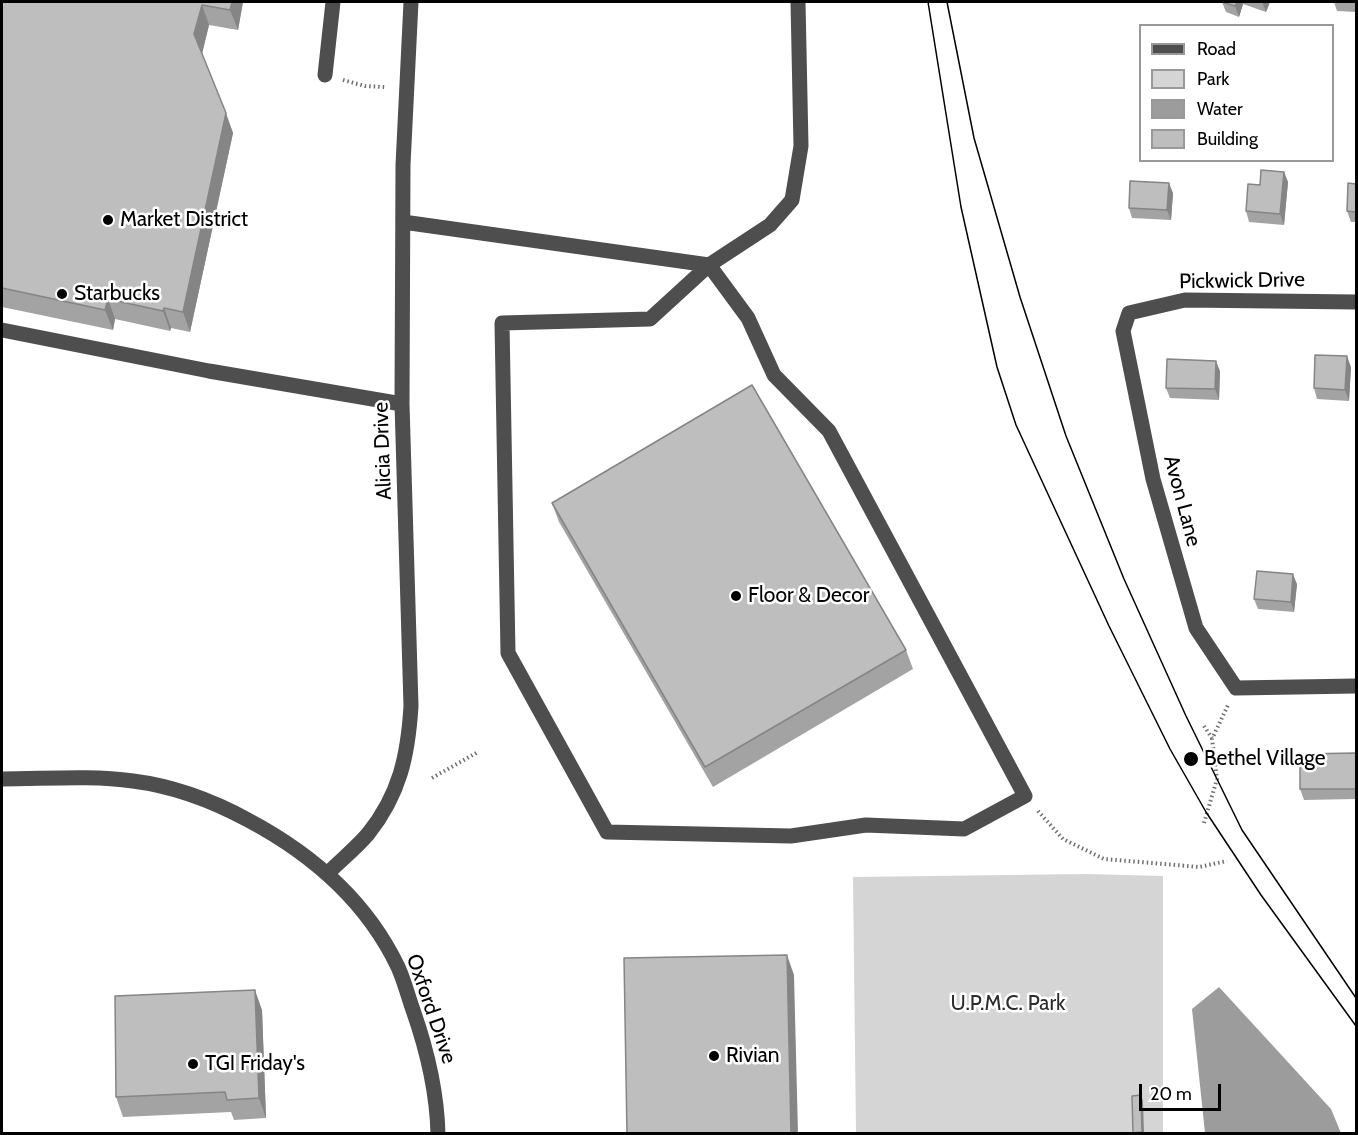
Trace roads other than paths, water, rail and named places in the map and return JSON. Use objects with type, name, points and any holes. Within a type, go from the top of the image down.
[{"type":"street","points":[[325,75],[333,2]]},
{"type":"street","name":"Alicia Drive","points":[[328,873],[366,836],[378,819],[402,772],[409,742],[411,670],[402,404],[403,165],[411,2]]},
{"type":"street","points":[[403,222],[709,265],[748,318],[774,375],[828,431],[1025,796],[964,829],[866,825],[792,836],[607,832],[508,653],[502,323],[650,319],[709,265],[770,225],[792,200],[801,146],[798,2]]},
{"type":"street","name":"Pickwick Drive","points":[[1129,313],[1185,300],[1356,302]]},
{"type":"street","name":"Avon Lane","points":[[1129,313],[1123,331],[1153,479],[1196,628],[1236,688],[1356,686]]},
{"type":"street","points":[[2,330],[208,371],[402,404]]},
{"type":"street","name":"Oxford Drive","points":[[2,779],[90,778],[133,781],[198,797],[235,813],[289,844],[328,873],[374,924],[398,968],[421,1032],[432,1072],[438,1134]]},
{"type":"water","points":[[1219,987],[1331,1109],[1341,1133],[1205,1133],[1192,1009]]},
{"type":"tram line","points":[[928,2],[961,207],[997,367],[1016,425],[1109,626],[1170,749],[1206,812],[1261,895],[1356,1026]]},
{"type":"tram line","points":[[947,2],[974,138],[1020,297],[1066,436],[1124,579],[1186,716],[1242,830],[1356,998]]},
{"type":"place","name":"Market District","points":[[108,220]]},
{"type":"place","name":"Starbucks","points":[[62,294]]},
{"type":"place","name":"Floor & Decor","points":[[736,596]]},
{"type":"place","name":"Bethel Village","points":[[1191,759]]},
{"type":"place","name":"Rivian","points":[[714,1056]]},
{"type":"place","name":"TGI Friday's","points":[[193,1064]]},
{"type":"park label","name":"U.P.M.C. Park","points":[[1008,1004]]}]
